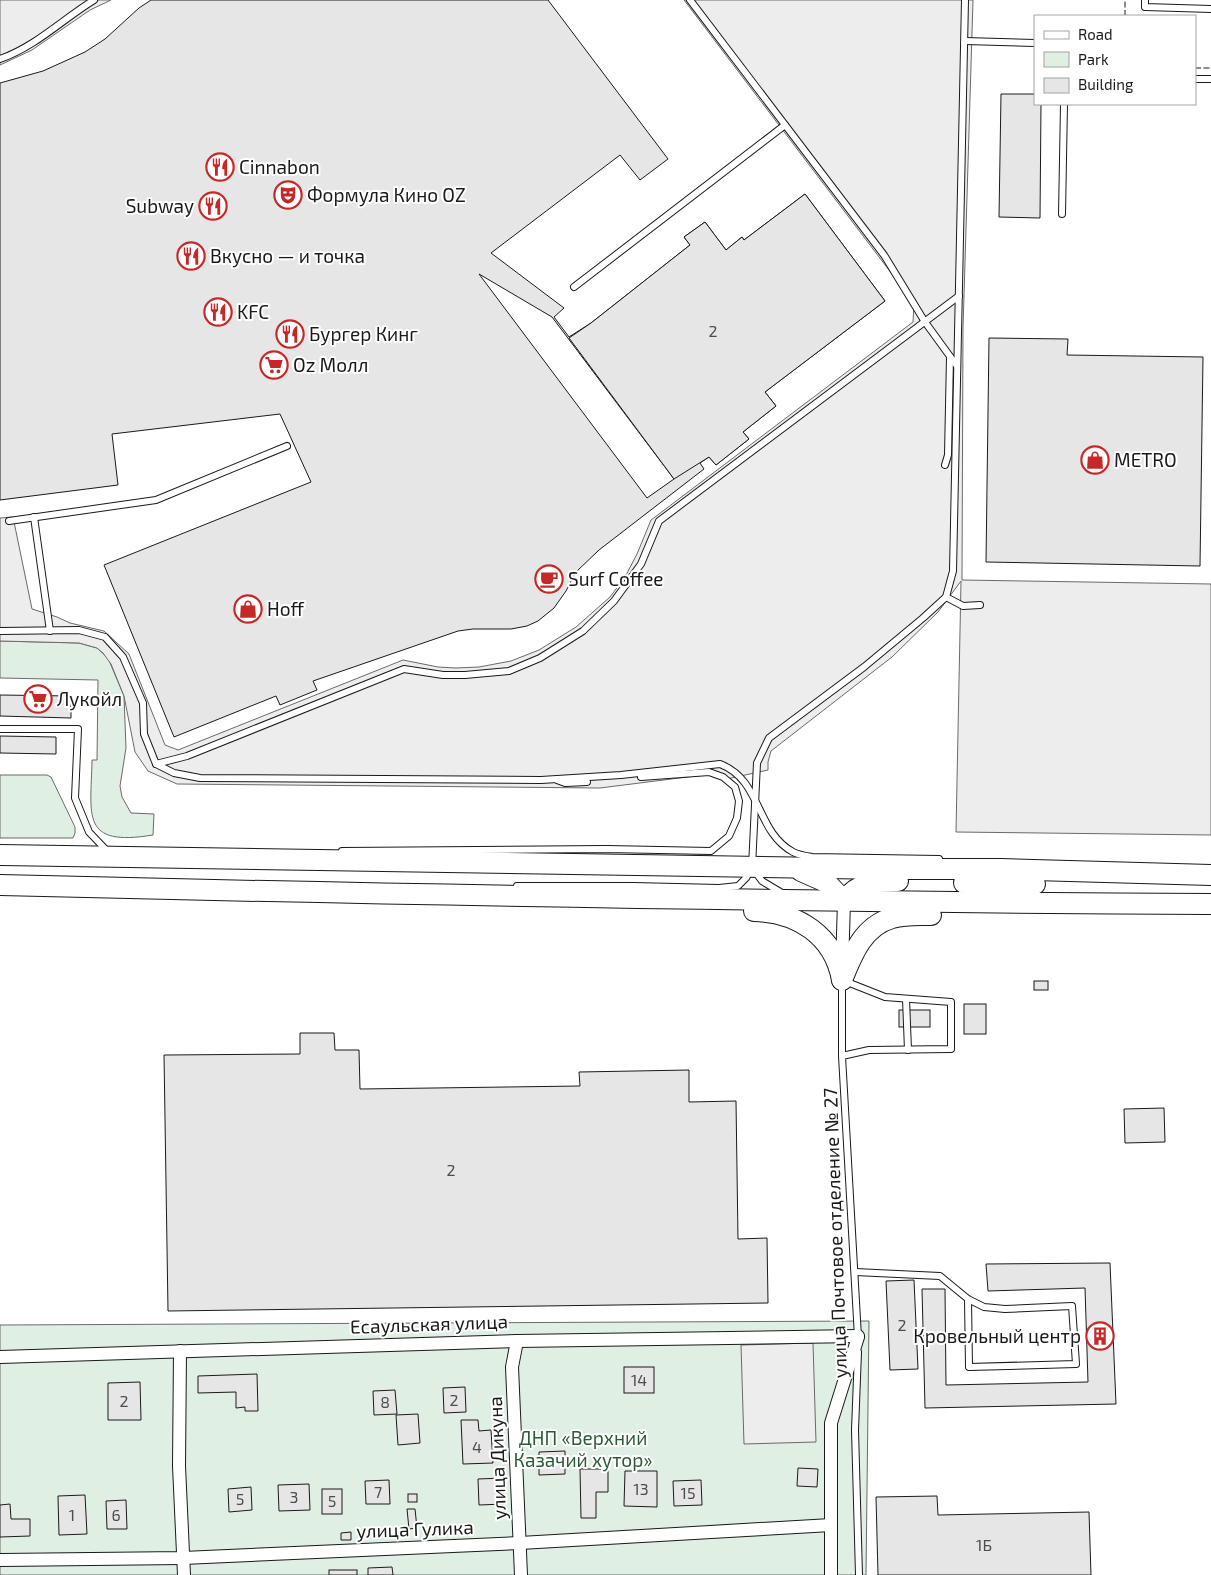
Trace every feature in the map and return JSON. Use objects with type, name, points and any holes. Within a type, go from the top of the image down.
[{"type":"main road","points":[[0,855],[792,868],[1000,869],[1211,875]]},
{"type":"main road","points":[[792,868],[826,882],[844,901]]},
{"type":"main road","points":[[844,901],[857,887],[888,881],[1211,887]]},
{"type":"main road","points":[[0,885],[800,901],[1211,904]]},
{"type":"main road","points":[[442,895],[466,907],[776,913],[794,918],[819,936],[831,951],[840,967],[842,980]]},
{"type":"main road","points":[[842,980],[853,953],[863,938],[879,924],[891,918],[910,915],[954,914],[1211,916]]},
{"type":"street","points":[[842,980],[844,901]]},
{"type":"street","points":[[831,1575],[831,1423],[858,1336]]},
{"type":"street","name":"Есаульская улица","points":[[0,1357],[517,1340],[858,1336]]},
{"type":"street","name":"улица Дикуна","points":[[517,1340],[512,1367],[521,1575]]},
{"type":"street","points":[[180,1351],[179,1466],[184,1575]]},
{"type":"street","name":"улица Гулика","points":[[0,1560],[183,1558],[520,1543],[831,1525]]},
{"type":"lane","points":[[0,59],[48,33],[76,11],[94,0]]},
{"type":"lane","points":[[690,0],[884,255],[925,322],[957,366]]},
{"type":"lane","points":[[506,886],[719,888],[738,886],[746,878],[752,867],[757,763],[769,738],[864,667],[946,597],[953,571],[965,0]]},
{"type":"lane","points":[[1145,0],[1145,7],[1211,9]]},
{"type":"lane","points":[[965,41],[1034,43]]},
{"type":"lane","points":[[1196,79],[1211,79]]},
{"type":"lane","points":[[1062,214],[1064,105]]},
{"type":"lane","points":[[574,286],[785,124]]},
{"type":"lane","points":[[156,764],[196,752],[404,669],[443,675],[508,671],[540,658],[558,648],[584,631],[614,601],[641,564],[659,521],[959,296]]},
{"type":"lane","points":[[950,357],[948,455],[945,465],[956,458]]},
{"type":"lane","points":[[9,521],[156,500],[287,446]]},
{"type":"lane","points":[[34,517],[50,631]]},
{"type":"lane","points":[[946,597],[963,606],[980,605]]},
{"type":"lane","points":[[0,631],[79,630],[105,637],[123,657],[143,703],[144,734],[156,764],[174,773],[200,778],[554,779],[622,776],[720,764],[732,769],[754,797],[770,832],[779,842],[794,853],[812,857],[949,859]]},
{"type":"lane","points":[[0,729],[78,729],[75,798],[89,832],[113,857]]},
{"type":"lane","points":[[330,851],[607,849],[711,851],[729,836],[737,818],[739,801],[735,787],[723,777],[709,772],[566,783],[554,779]]},
{"type":"lane","points":[[270,858],[291,851]]},
{"type":"lane","points":[[1126,865],[1174,874]]},
{"type":"lane","points":[[752,867],[762,881],[779,892],[800,901]]},
{"type":"lane","points":[[274,891],[291,886],[389,886]]},
{"type":"lane","points":[[842,980],[885,997],[951,1002],[951,1049],[869,1050],[842,1056]]},
{"type":"lane","name":"улица Почтовое отделение № 27","points":[[842,980],[842,1056],[856,1272],[858,1336],[855,1430],[859,1575]]},
{"type":"lane","points":[[906,999],[908,1050]]},
{"type":"lane","points":[[856,1272],[940,1276],[968,1299],[984,1307],[1005,1309],[1072,1306],[1076,1364],[969,1367],[968,1299]]},
{"type":"green space","points":[[0,641],[79,643],[97,648],[108,658],[124,696],[126,748],[120,786],[122,797],[131,813],[154,814],[153,835],[129,838],[113,836],[101,831],[95,823],[91,797],[92,760],[97,760],[98,680],[0,678]]},
{"type":"green space","points":[[0,775],[47,775],[51,777],[75,827],[73,838],[0,838]]},
{"type":"green space","name":"ДНП «Верхний Казачий хутор»","points":[[869,1321],[866,1575],[0,1575],[0,1325]]},
{"type":"shaded area","points":[[0,0],[111,0],[90,10],[32,50],[0,65]]},
{"type":"shaded area","points":[[684,0],[973,0],[963,328],[962,580],[1211,584],[1211,835],[956,832],[961,581],[938,612],[892,657],[771,751],[768,770],[727,779],[711,774],[600,788],[177,784],[148,771],[135,752],[124,696],[111,664],[97,648],[79,643],[0,641],[0,518],[13,517],[32,609],[70,623],[104,631],[129,654],[165,745],[178,750],[403,660],[438,667],[456,668],[479,667],[511,661],[539,650],[576,627],[610,597],[625,577],[651,520],[913,322],[914,303]]},
{"type":"shaded area","points":[[813,1343],[816,1442],[744,1444],[741,1345]]},
{"type":"building","name":"Oz Молл","points":[[151,0],[548,0],[668,159],[640,180],[620,155],[491,253],[564,308],[554,317],[569,337],[591,323],[690,245],[684,237],[705,222],[726,250],[742,237],[744,240],[805,194],[885,301],[765,392],[776,406],[743,432],[749,439],[716,465],[709,457],[700,463],[704,469],[599,550],[576,572],[554,608],[538,621],[527,626],[511,629],[458,631],[313,681],[317,690],[280,705],[276,696],[174,737],[104,565],[311,482],[280,414],[112,434],[118,485],[0,500],[0,83],[43,71],[85,52],[105,39],[139,8]],"holes":[[[479,274],[552,317],[674,479],[647,498]]]},
{"type":"building","points":[[1001,94],[1034,94],[1034,105],[1041,105],[1040,218],[999,217]]},
{"type":"building","points":[[805,194],[885,301],[765,392],[776,406],[743,432],[749,439],[716,465],[709,457],[674,479],[569,338],[591,323],[690,245],[684,237],[705,222],[726,250],[742,237],[744,240]]},
{"type":"building","name":"METRO","points":[[989,338],[1068,339],[1067,355],[1203,357],[1200,566],[986,562]]},
{"type":"building","points":[[0,695],[71,696],[71,718],[0,716]]},
{"type":"building","points":[[0,736],[56,737],[56,754],[0,753]]},
{"type":"building","points":[[1034,981],[1048,981],[1048,990],[1034,990]]},
{"type":"building","points":[[964,1004],[986,1004],[986,1034],[964,1034]]},
{"type":"building","points":[[899,1010],[930,1010],[930,1027],[899,1027]]},
{"type":"building","points":[[300,1033],[334,1033],[335,1050],[359,1050],[360,1089],[580,1086],[579,1072],[689,1070],[689,1102],[736,1101],[738,1239],[767,1238],[768,1303],[168,1311],[164,1055],[300,1054]]},
{"type":"building","points":[[1164,1108],[1165,1142],[1125,1143],[1124,1109]]},
{"type":"building","name":"Кровельный центр","points":[[1110,1263],[1116,1404],[925,1408],[922,1289],[945,1289],[946,1385],[1088,1382],[1085,1288],[988,1291],[986,1264]]},
{"type":"building","points":[[914,1280],[918,1369],[890,1370],[886,1281]]},
{"type":"building","points":[[624,1367],[654,1367],[654,1393],[624,1393]]},
{"type":"building","points":[[257,1374],[258,1411],[245,1411],[245,1407],[236,1408],[236,1392],[198,1393],[198,1376]]},
{"type":"building","points":[[140,1382],[141,1420],[108,1420],[108,1383]]},
{"type":"building","points":[[465,1387],[466,1412],[444,1413],[443,1388]]},
{"type":"building","points":[[395,1390],[397,1414],[374,1415],[373,1391]]},
{"type":"building","points":[[418,1414],[420,1443],[398,1445],[396,1415]]},
{"type":"building","points":[[461,1420],[478,1420],[479,1431],[491,1430],[493,1463],[463,1464]]},
{"type":"building","points":[[565,1451],[565,1474],[539,1475],[539,1452]]},
{"type":"building","points":[[798,1468],[818,1469],[817,1487],[797,1486]]},
{"type":"building","points":[[580,1469],[608,1469],[608,1492],[596,1492],[596,1518],[581,1518]]},
{"type":"building","points":[[625,1471],[657,1471],[657,1507],[624,1506]]},
{"type":"building","points":[[503,1478],[504,1504],[479,1505],[478,1479]]},
{"type":"building","points":[[389,1480],[390,1504],[366,1504],[365,1481]]},
{"type":"building","points":[[701,1480],[702,1505],[674,1506],[673,1481]]},
{"type":"building","points":[[309,1484],[310,1510],[279,1511],[278,1485]]},
{"type":"building","points":[[251,1487],[252,1510],[229,1512],[228,1489]]},
{"type":"building","points":[[322,1489],[342,1489],[342,1514],[322,1514]]},
{"type":"building","points":[[408,1494],[417,1494],[417,1502],[408,1502]]},
{"type":"building","points":[[85,1495],[87,1534],[59,1535],[58,1496]]},
{"type":"building","points":[[937,1496],[938,1515],[1089,1512],[1091,1575],[878,1575],[876,1497]]},
{"type":"building","points":[[126,1500],[127,1529],[107,1529],[106,1501]]},
{"type":"building","points":[[10,1504],[11,1519],[30,1519],[30,1536],[0,1537],[0,1505]]},
{"type":"building","points":[[407,1509],[415,1509],[417,1528],[409,1529]]},
{"type":"building","points":[[351,1532],[351,1540],[341,1540],[341,1533]]},
{"type":"building","points":[[392,1567],[393,1575],[368,1575],[368,1568]]},
{"type":"building","points":[[329,1570],[357,1570],[357,1575],[329,1575]]},
{"type":"fence","points":[[1125,0],[1125,15]]},
{"type":"fence","points":[[1196,68],[1211,68]]},
{"type":"place","name":"Cinnabon","points":[[220,167]]},
{"type":"place","name":"Формула Кино OZ","points":[[288,195]]},
{"type":"place","name":"Subway","points":[[213,206]]},
{"type":"place","name":"Вкусно — и точка","points":[[191,256]]},
{"type":"place","name":"KFC","points":[[218,312]]},
{"type":"place","name":"Бургер Кинг","points":[[290,334]]},
{"type":"place","name":"Oz Молл","points":[[274,365]]},
{"type":"place","name":"METRO","points":[[1095,460]]},
{"type":"place","name":"Surf Coffee","points":[[549,579]]},
{"type":"place","name":"Hoff","points":[[248,609]]},
{"type":"place","name":"Лукойл","points":[[38,699]]},
{"type":"place","name":"Кровельный центр","points":[[1100,1336]]}]
